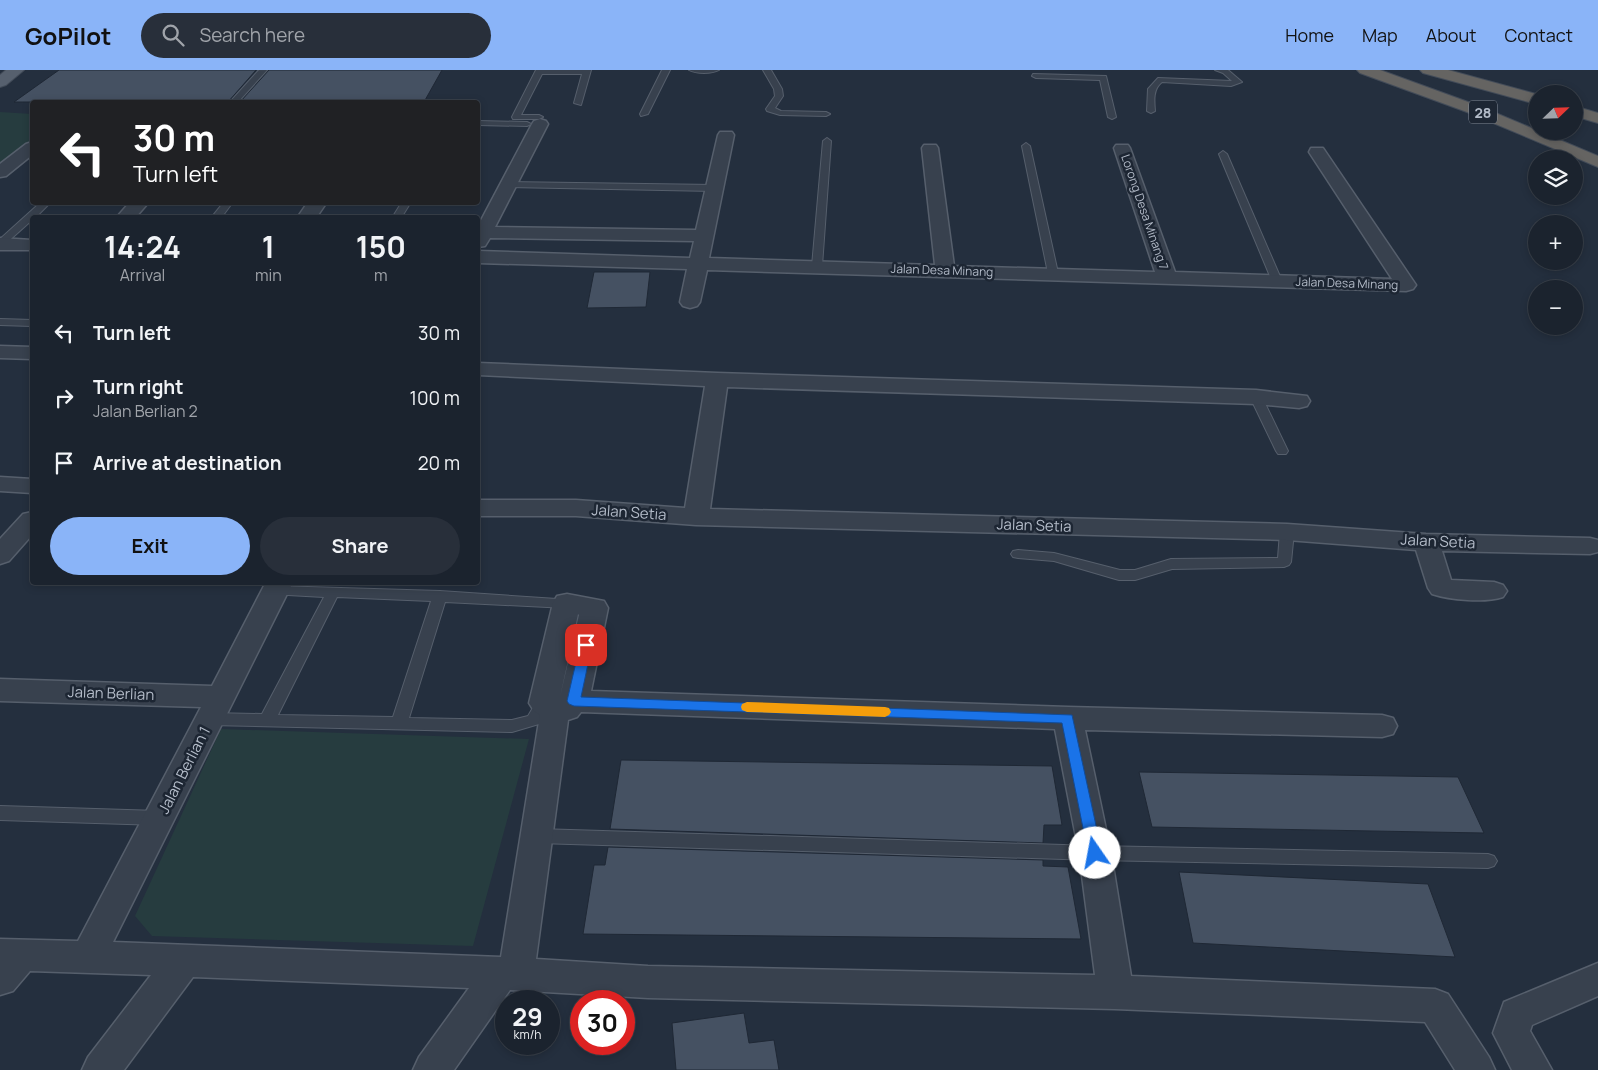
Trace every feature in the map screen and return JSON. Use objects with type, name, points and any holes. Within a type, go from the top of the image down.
[{"type":"highway","name":"28","points":[[1364,70],[1473,108],[1598,162]]},
{"type":"highway","name":"28","points":[[1396,70],[1528,119]]},
{"type":"highway","points":[[1428,70],[1471,80],[1528,98]]},
{"type":"highway","points":[[1583,114],[1598,118]]},
{"type":"highway","points":[[1580,140],[1598,148]]},
{"type":"main road","points":[[0,82],[16,70]]},
{"type":"street","points":[[540,121],[481,237],[703,236]]},
{"type":"street","points":[[690,302],[726,135]]},
{"type":"street","points":[[930,148],[945,270]]},
{"type":"street","name":"Lorong Desa Minang 7","points":[[1122,148],[1167,277]]},
{"type":"street","points":[[0,172],[30,149]]},
{"type":"street","name":"Jalan Desa Minang","points":[[480,257],[1406,285],[1317,152]]},
{"type":"street","points":[[128,215],[137,205]]},
{"type":"street","points":[[0,244],[30,245]]},
{"type":"street","points":[[0,352],[30,353]]},
{"type":"street","points":[[480,369],[717,380],[1256,397],[1299,401]]},
{"type":"street","points":[[696,517],[717,380]]},
{"type":"street","points":[[0,484],[30,486]]},
{"type":"street","name":"Jalan Setia","points":[[480,508],[576,508],[696,517],[1287,532],[1426,542],[1590,546]]},
{"type":"street","points":[[0,555],[30,522]]},
{"type":"street","points":[[1426,542],[1441,588],[1494,591]]},
{"type":"street","name":"Jalan Berlian 1","points":[[88,957],[278,587]]},
{"type":"street","points":[[432,1070],[508,974],[538,836],[560,706],[580,605]]},
{"type":"street","name":"Jalan Berlian","points":[[0,690],[216,708]]},
{"type":"street","points":[[560,706],[1382,726]]},
{"type":"street","points":[[1068,718],[1095,853],[1115,992]]},
{"type":"street","points":[[7,963],[88,957],[508,974],[648,982],[1115,992],[1435,1006],[1476,1070]]},
{"type":"street","points":[[101,1070],[183,962]]},
{"type":"street","points":[[1534,1070],[1511,1033],[1517,1014],[1598,979]]},
{"type":"lane","points":[[236,100],[263,70]]},
{"type":"lane","points":[[644,114],[666,70]]},
{"type":"lane","points":[[693,70],[715,70]]},
{"type":"lane","points":[[767,70],[778,89],[779,96],[770,109],[780,113],[826,114]]},
{"type":"lane","points":[[1151,112],[1150,93],[1156,82],[1161,80],[1231,84],[1238,82],[1225,71],[1219,70]]},
{"type":"lane","points":[[540,121],[516,117],[540,71],[586,71],[578,103]]},
{"type":"lane","points":[[1036,76],[1059,73],[1103,78],[1112,117]]},
{"type":"lane","points":[[480,123],[540,121]]},
{"type":"lane","points":[[817,266],[827,141]]},
{"type":"lane","points":[[1026,146],[1054,273]]},
{"type":"lane","points":[[1223,154],[1277,281]]},
{"type":"lane","points":[[506,185],[714,188]]},
{"type":"lane","points":[[32,215],[44,205]]},
{"type":"lane","points":[[218,215],[226,205]]},
{"type":"lane","points":[[0,244],[30,217]]},
{"type":"lane","points":[[0,322],[30,323]]},
{"type":"lane","points":[[1256,397],[1282,451]]},
{"type":"lane","points":[[1018,554],[1054,557],[1088,564],[1119,575],[1135,575],[1171,564],[1284,562],[1287,532]]},
{"type":"lane","points":[[278,587],[333,592],[440,596],[580,605]]},
{"type":"lane","points":[[267,720],[333,592]]},
{"type":"lane","points":[[399,724],[440,596]]},
{"type":"lane","points":[[216,708],[267,720],[512,726],[533,720],[560,706]]},
{"type":"lane","points":[[0,813],[160,818]]},
{"type":"lane","points":[[538,836],[1095,853],[1488,861]]},
{"type":"green space","points":[[0,112],[30,114],[30,141],[0,165]]},
{"type":"green space","points":[[221,729],[529,739],[473,946],[152,936],[135,916]]},
{"type":"building","points":[[59,70],[256,70],[230,100],[30,100],[30,102],[14,102]]},
{"type":"building","points":[[269,70],[442,70],[425,100],[242,100]]},
{"type":"building","points":[[594,272],[650,272],[646,307],[587,308]]},
{"type":"building","points":[[621,760],[1052,766],[1062,825],[1044,825],[1043,843],[610,829]]},
{"type":"building","points":[[1139,772],[1458,777],[1484,833],[1152,827]]},
{"type":"building","points":[[608,847],[1043,860],[1043,866],[1068,867],[1081,939],[583,934],[594,865],[605,865]]},
{"type":"building","points":[[1179,872],[1428,884],[1455,957],[1193,943]]},
{"type":"building","points":[[744,1013],[749,1043],[774,1040],[779,1070],[676,1070],[672,1023]]},
{"type":"slow traffic","points":[[747,707],[885,712]]},
{"type":"route","points":[[586,645],[574,701],[1068,718],[1095,853]]}]
